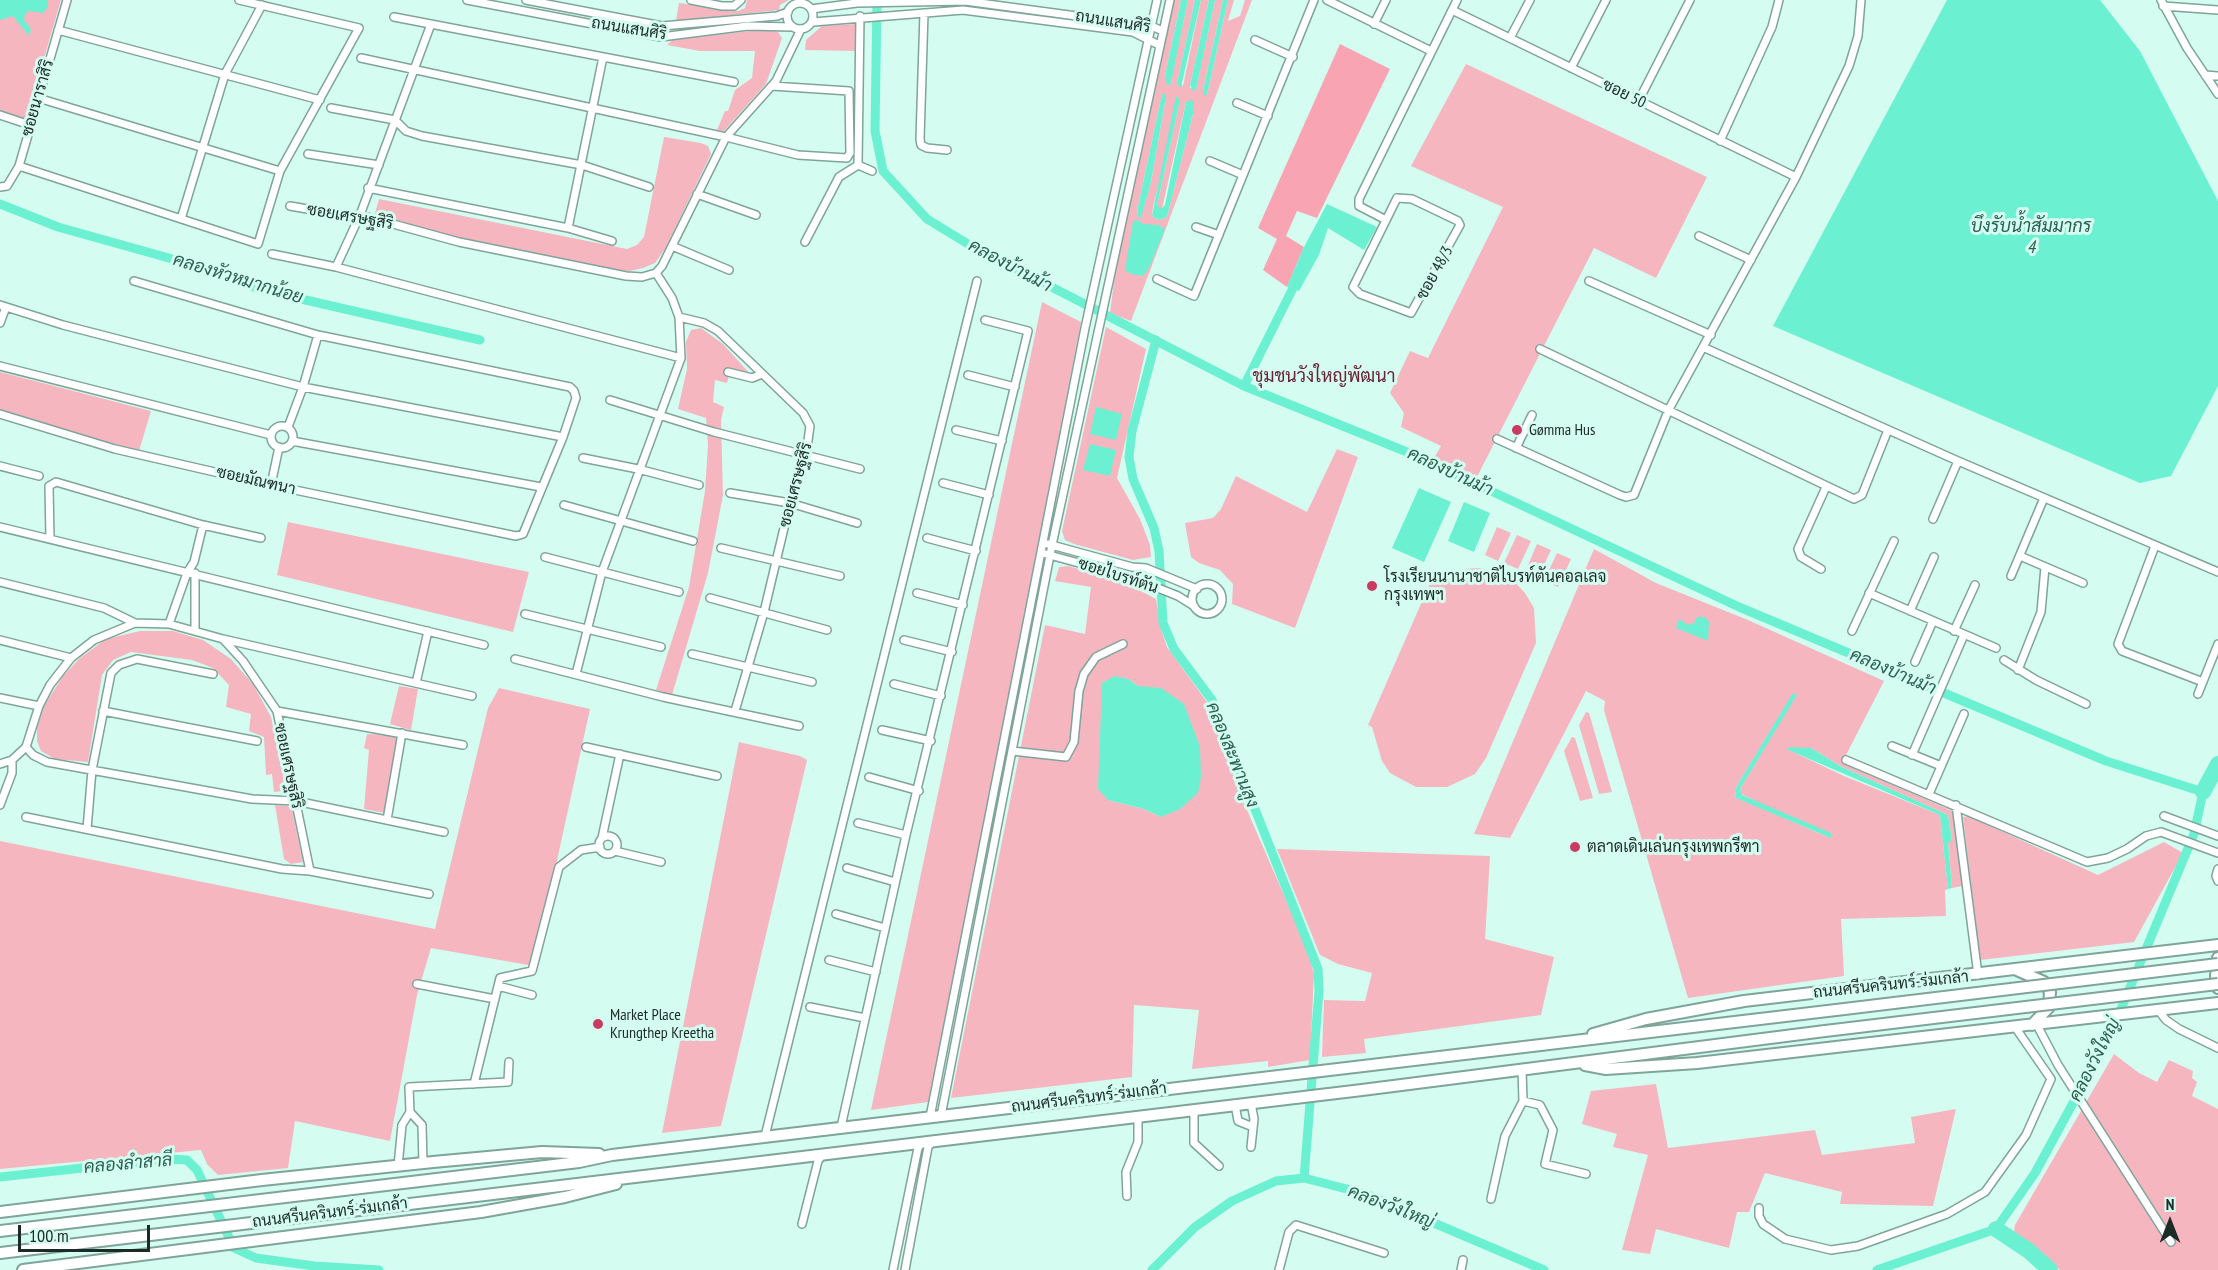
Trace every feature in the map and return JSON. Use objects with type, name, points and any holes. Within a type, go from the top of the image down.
[{"type":"main road","name":"ถนนศรีนครินทร์-ร่มเกล้า","points":[[1566,1041],[1646,1019],[1743,1001],[2218,945]]},
{"type":"main road","points":[[2218,958],[2216,976],[2218,986]]},
{"type":"main road","name":"ถนนศรีนครินทร์-ร่มเกล้า","points":[[0,1231],[579,1162],[612,1155],[765,1136],[1566,1041],[1645,1034],[2218,964]]},
{"type":"main road","points":[[2017,970],[2044,982],[2050,992],[2049,1007],[2034,1025]]},
{"type":"main road","name":"ถนนศรีนครินทร์-ร่มเกล้า","points":[[0,1253],[1362,1090],[1825,1031],[2218,986]]},
{"type":"main road","name":"ถนนศรีนครินทร์-ร่มเกล้า","points":[[1573,1064],[1606,1069],[1641,1068],[2218,1003]]},
{"type":"main road","name":"ถนนศรีนครินทร์-ร่มเกล้า","points":[[0,1212],[262,1179],[423,1163],[542,1152],[612,1155]]},
{"type":"main road","name":"ถนนศรีนครินทร์-ร่มเกล้า","points":[[23,1270],[481,1212],[565,1197],[661,1173]]},
{"type":"street","name":"ซอยนาราสิริ","points":[[0,187],[7,186],[19,166],[67,0]]},
{"type":"street","points":[[19,166],[258,244],[280,171],[359,28],[239,0]]},
{"type":"street","name":"ถนนแสนศิริ","points":[[470,0],[661,37],[777,16],[788,12]]},
{"type":"street","name":"ถนนแสนศิริ","points":[[526,0],[672,26],[797,28]]},
{"type":"street","points":[[691,0],[722,6],[734,6],[741,0]]},
{"type":"street","points":[[935,1116],[1042,543],[1085,328],[1157,0]]},
{"type":"street","points":[[935,1116],[1012,751],[1052,545],[1170,0]]},
{"type":"street","points":[[1157,279],[1194,296],[1293,57],[1314,0]]},
{"type":"street","points":[[1327,0],[1431,51]]},
{"type":"street","points":[[1374,24],[1386,0]]},
{"type":"street","points":[[1386,220],[1362,208],[1359,199],[1457,0]]},
{"type":"street","points":[[1510,38],[1530,0]]},
{"type":"street","points":[[1571,68],[1606,0]]},
{"type":"street","points":[[1638,102],[1690,0]]},
{"type":"street","points":[[1720,141],[1772,27],[1779,0]]},
{"type":"street","points":[[1497,439],[1620,495],[1630,496],[1638,489],[1669,410],[1705,348],[1796,177],[1850,66],[1858,36],[1861,0]]},
{"type":"street","name":"ถนนแสนศิริ","points":[[812,9],[857,3],[965,1],[1151,26],[1163,31]]},
{"type":"street","points":[[576,674],[602,572],[638,469],[681,358],[679,317],[672,298],[656,273],[672,246],[726,137],[772,86],[797,28],[813,22],[812,9],[801,3],[793,6],[788,12],[788,21],[797,28]]},
{"type":"street","points":[[2162,3],[2218,10]]},
{"type":"street","points":[[2162,3],[2218,94]]},
{"type":"street","points":[[181,219],[225,74],[262,5]]},
{"type":"street","points":[[1001,15],[1003,7]]},
{"type":"street","name":"ถนนแสนศิริ","points":[[813,22],[963,10],[1133,32],[1159,45]]},
{"type":"street","name":"ซอย 50","points":[[1452,10],[1796,177]]},
{"type":"street","points":[[924,13],[921,146],[947,150]]},
{"type":"street","points":[[394,17],[734,82]]},
{"type":"street","points":[[858,165],[863,17]]},
{"type":"street","points":[[630,30],[633,20]]},
{"type":"street","points":[[336,267],[360,215],[431,24]]},
{"type":"street","points":[[58,30],[320,100]]},
{"type":"street","points":[[1255,40],[1293,57]]},
{"type":"street","points":[[568,228],[603,57]]},
{"type":"street","points":[[361,58],[592,110],[726,137],[798,155],[848,158],[850,153],[849,91],[772,86]]},
{"type":"street","points":[[2205,75],[2218,76]]},
{"type":"street","points":[[38,98],[280,171]]},
{"type":"street","points":[[1237,103],[1268,116]]},
{"type":"street","points":[[332,108],[395,120],[406,131],[422,136],[582,165],[649,187]]},
{"type":"street","points":[[0,115],[30,125]]},
{"type":"street","points":[[308,154],[378,165]]},
{"type":"street","points":[[1210,161],[1243,175]]},
{"type":"street","points":[[858,165],[872,171]]},
{"type":"street","points":[[805,242],[839,177],[858,165]]},
{"type":"street","points":[[368,189],[568,228],[612,241]]},
{"type":"street","points":[[697,194],[756,215]]},
{"type":"street","name":"ซอย 48/3","points":[[1397,198],[1407,198],[1458,221],[1460,225],[1410,314],[1360,294],[1353,287],[1386,220],[1397,198]]},
{"type":"street","name":"ซอยเศรษฐสิริ","points":[[290,206],[348,216],[360,215],[459,242],[626,276],[642,277],[656,273]]},
{"type":"street","points":[[1196,227],[1219,235]]},
{"type":"street","points":[[1699,236],[1752,260]]},
{"type":"street","points":[[672,246],[729,270]]},
{"type":"street","points":[[272,254],[336,267],[681,358]]},
{"type":"street","points":[[765,1136],[977,280]]},
{"type":"street","points":[[134,281],[318,335],[570,387],[576,398],[563,437],[541,487],[292,441]]},
{"type":"street","points":[[1589,281],[1711,335]]},
{"type":"street","points":[[0,324],[3,306],[124,342],[303,387],[563,437]]},
{"type":"street","name":"ซอยเศรษฐสิริ","points":[[679,317],[704,323],[718,331],[803,413],[810,426],[806,455],[790,503],[764,612],[735,711]]},
{"type":"street","points":[[841,1127],[906,835],[919,791],[1028,331],[985,320]]},
{"type":"street","points":[[288,427],[303,387],[318,335]]},
{"type":"street","points":[[1705,348],[1958,461],[2218,572]]},
{"type":"street","points":[[1540,349],[1854,499],[1860,499],[1888,430]]},
{"type":"street","points":[[0,366],[271,435]]},
{"type":"street","points":[[728,372],[752,378],[762,374]]},
{"type":"street","points":[[968,375],[1015,387]]},
{"type":"street","points":[[610,400],[659,416],[860,469]]},
{"type":"street","name":"ซอยมัณฑนา","points":[[0,414],[115,449],[272,485],[516,536],[523,534],[541,487]]},
{"type":"street","points":[[1516,448],[1532,415]]},
{"type":"street","points":[[271,435],[277,427],[288,427]]},
{"type":"street","points":[[271,435],[273,442],[279,447],[286,447],[292,441],[292,433],[288,427]]},
{"type":"street","points":[[956,430],[1002,441]]},
{"type":"street","points":[[272,485],[279,447]]},
{"type":"street","points":[[583,458],[699,485]]},
{"type":"street","points":[[1934,519],[1958,461]]},
{"type":"street","points":[[0,466],[39,476]]},
{"type":"street","points":[[50,539],[49,486],[56,482],[203,525],[261,538]]},
{"type":"street","points":[[943,483],[989,495]]},
{"type":"street","points":[[1821,569],[1801,557],[1798,549],[1826,487]]},
{"type":"street","points":[[730,493],[790,503],[857,524]]},
{"type":"street","points":[[2011,576],[2044,498]]},
{"type":"street","points":[[564,505],[693,541]]},
{"type":"street","points":[[195,631],[194,562],[203,525]]},
{"type":"street","points":[[0,527],[484,645]]},
{"type":"street","points":[[927,538],[976,551]]},
{"type":"street","points":[[1852,631],[1894,541]]},
{"type":"street","name":"ซอยไบรท์ตัน","points":[[1040,554],[1133,578],[1163,590],[1194,606],[1201,613],[1208,614],[1215,611],[1221,604],[1221,594],[1215,587],[1206,585],[1197,589],[1146,568],[1132,567],[1042,543]]},
{"type":"street","points":[[2155,546],[2118,644],[2122,651],[2203,682]]},
{"type":"street","points":[[721,548],[840,576]]},
{"type":"street","points":[[2020,556],[2083,583]]},
{"type":"street","points":[[545,557],[679,592]]},
{"type":"street","points":[[1910,611],[1935,557]]},
{"type":"street","points":[[169,624],[187,573],[194,562]]},
{"type":"street","points":[[2018,670],[2041,612],[2045,567]]},
{"type":"street","points":[[0,582],[104,608],[135,622],[169,624],[223,639],[472,696]]},
{"type":"street","points":[[1954,631],[1975,585]]},
{"type":"street","points":[[1194,606],[1192,596],[1197,589]]},
{"type":"street","points":[[917,593],[963,605]]},
{"type":"street","points":[[1869,593],[1996,648]]},
{"type":"street","points":[[710,598],[827,630]]},
{"type":"street","points":[[525,614],[661,646]]},
{"type":"street","points":[[1915,662],[1933,621]]},
{"type":"street","points":[[0,765],[12,760],[26,747],[39,706],[50,685],[71,658],[94,640],[135,622]]},
{"type":"street","points":[[416,683],[428,631]]},
{"type":"street","points":[[1912,755],[1964,635]]},
{"type":"street","name":"ซอยเศรษฐสิริ","points":[[223,639],[243,660],[277,711],[310,871]]},
{"type":"street","points":[[0,640],[71,658]]},
{"type":"street","points":[[904,640],[952,652]]},
{"type":"street","points":[[1012,751],[1066,757],[1074,742],[1079,691],[1084,674],[1096,657],[1123,644]]},
{"type":"street","points":[[2198,694],[2218,644]]},
{"type":"street","points":[[692,654],[812,682]]},
{"type":"street","points":[[87,829],[92,770],[111,673],[125,661],[137,659],[213,674]]},
{"type":"street","points":[[515,659],[799,726]]},
{"type":"street","points":[[2004,660],[2018,670],[2086,704]]},
{"type":"street","points":[[894,684],[941,696]]},
{"type":"street","points":[[0,698],[39,706]]},
{"type":"street","points":[[103,711],[256,741]]},
{"type":"street","points":[[277,711],[463,745]]},
{"type":"street","points":[[1929,794],[1964,714]]},
{"type":"street","points":[[882,730],[931,741]]},
{"type":"street","points":[[387,820],[402,733]]},
{"type":"street","points":[[1892,746],[1941,766]]},
{"type":"street","points":[[26,747],[41,761],[252,799],[296,801],[444,832]]},
{"type":"street","points":[[586,747],[717,776]]},
{"type":"street","points":[[600,847],[620,754]]},
{"type":"street","points":[[0,805],[12,773],[12,760]]},
{"type":"street","points":[[1846,760],[2087,862],[2108,858],[2146,836],[2161,832],[2218,853]]},
{"type":"street","points":[[0,765],[12,773]]},
{"type":"street","points":[[869,777],[919,791]]},
{"type":"street","points":[[1956,805],[1978,975]]},
{"type":"street","points":[[26,817],[282,868],[310,871],[429,894]]},
{"type":"street","points":[[2168,817],[2218,836]]},
{"type":"street","points":[[858,823],[906,835]]},
{"type":"street","points":[[602,838],[607,836],[615,838],[618,843],[615,851]]},
{"type":"street","points":[[600,847],[606,853],[615,851],[661,862]]},
{"type":"street","points":[[474,1084],[500,978],[532,971],[559,867],[581,850],[600,847]]},
{"type":"street","points":[[847,868],[895,882]]},
{"type":"street","points":[[2218,869],[2216,876],[2218,881]]},
{"type":"street","points":[[836,914],[885,928]]},
{"type":"street","points":[[829,960],[876,972]]},
{"type":"street","points":[[417,984],[495,999]]},
{"type":"street","points":[[498,986],[532,995]]},
{"type":"street","points":[[810,1007],[865,1018]]},
{"type":"street","points":[[2158,1011],[2179,1029],[2218,1047]]},
{"type":"street","points":[[2034,1025],[2171,1242]]},
{"type":"street","points":[[1759,1208],[1759,1216],[1763,1224],[1785,1239],[1831,1250],[1858,1246],[1947,1214],[1985,1192],[2026,1136],[2051,1079],[2015,1027]]},
{"type":"street","points":[[398,1166],[402,1125],[410,1112],[409,1087],[508,1082],[509,1062]]},
{"type":"street","points":[[1491,1199],[1505,1136],[1523,1101],[1522,1069]]},
{"type":"street","points":[[1523,1101],[1540,1105],[1553,1130],[1545,1164],[1586,1174]]},
{"type":"street","points":[[1251,1102],[1254,1119],[1251,1147]]},
{"type":"street","points":[[1235,1104],[1238,1121],[1253,1127]]},
{"type":"street","points":[[1194,1109],[1194,1143],[1219,1166]]},
{"type":"street","points":[[410,1112],[422,1125],[423,1163]]},
{"type":"street","points":[[1127,1196],[1126,1172],[1137,1142],[1138,1116]]},
{"type":"street","points":[[893,1270],[918,1148],[927,1141],[928,1147],[905,1270]]},
{"type":"street","points":[[802,1224],[818,1161],[823,1154]]},
{"type":"street","points":[[1279,1270],[1290,1229],[1296,1225],[1384,1253]]},
{"type":"street","points":[[1461,1270],[1463,1260]]},
{"type":"shaded area","points":[[0,0],[61,0],[26,120],[0,111]]},
{"type":"shaded area","points":[[747,0],[789,0],[780,5],[779,10],[676,21],[679,3],[738,11],[745,8]]},
{"type":"shaded area","points":[[1173,0],[1181,0],[1165,76],[1170,85],[1188,0],[1195,0],[1178,79],[1183,86],[1201,0],[1209,0],[1190,85],[1190,88],[1196,89],[1215,0],[1223,0],[1203,91],[1207,95],[1228,0],[1234,0],[1228,21],[1240,16],[1245,0],[1252,0],[1131,321],[1110,313],[1115,274]],"holes":[[[1162,94],[1165,95],[1165,102],[1151,182],[1141,217],[1137,216],[1138,207]],[[1180,100],[1157,206],[1162,209],[1186,102],[1193,114],[1167,217],[1159,220],[1152,216],[1153,207]]]},
{"type":"shaded area","points":[[856,24],[856,51],[805,50],[806,40],[822,26]]},
{"type":"shaded area","points":[[768,29],[778,32],[782,38],[766,84],[724,131],[717,130],[725,111],[728,111],[735,90],[752,78],[755,51],[700,51],[667,45],[672,40]]},
{"type":"shaded area","points":[[1340,44],[1390,69],[1317,218],[1297,211],[1286,236],[1304,247],[1287,287],[1263,270],[1277,239],[1258,228]]},
{"type":"shaded area","points":[[1466,64],[1707,177],[1656,278],[1594,248],[1477,477],[1433,460],[1441,446],[1401,427],[1404,413],[1390,393],[1410,351],[1428,358],[1503,207],[1411,166]]},
{"type":"shaded area","points":[[664,137],[701,143],[708,146],[711,154],[665,249],[655,263],[643,268],[625,272],[373,220],[379,199],[627,249],[637,245],[644,237]]},
{"type":"shaded area","points":[[1042,302],[1081,322],[981,846],[928,1102],[871,1110]]},
{"type":"shaded area","points":[[1106,327],[1146,349],[1117,478],[1140,519],[1150,545],[1151,557],[1133,560],[1074,544],[1065,540],[1062,531]]},
{"type":"shaded area","points":[[701,328],[723,344],[751,375],[731,369],[727,383],[715,380],[713,402],[724,407],[721,420],[723,495],[708,573],[672,695],[656,690],[689,587],[705,491],[708,445],[706,418],[678,409],[687,369],[686,342],[691,330]]},
{"type":"shaded area","points":[[0,372],[151,411],[139,451],[0,412]]},
{"type":"shaded area","points":[[1337,449],[1358,457],[1295,628],[1232,604],[1233,584],[1220,570],[1199,563],[1191,557],[1185,523],[1213,518],[1221,509],[1236,476],[1307,512]]},
{"type":"shaded area","points":[[288,522],[529,572],[513,632],[277,575]]},
{"type":"shaded area","points":[[1497,527],[1511,533],[1498,561],[1485,555]]},
{"type":"shaded area","points":[[1517,535],[1531,541],[1518,569],[1504,563]]},
{"type":"shaded area","points":[[1537,544],[1551,550],[1538,578],[1525,572]]},
{"type":"shaded area","points":[[1594,549],[1656,583],[1748,620],[1884,681],[1842,763],[1953,811],[1962,886],[1952,888],[1948,842],[1952,841],[1948,815],[1840,766],[1811,748],[1787,749],[1844,776],[1940,815],[1948,889],[1945,890],[1946,916],[1841,919],[1844,976],[1688,998],[1604,710],[1605,701],[1586,691],[1510,838],[1474,834]],"holes":[[[1793,694],[1796,695],[1740,789],[1741,794],[1830,838],[1736,797],[1735,790],[1741,779]]]},
{"type":"shaded area","points":[[1557,553],[1571,559],[1558,587],[1544,581]]},
{"type":"shaded area","points":[[1068,566],[1120,580],[1156,599],[1161,629],[1167,647],[1207,702],[1243,801],[1307,948],[1314,974],[1310,1060],[1268,1067],[1268,1061],[1192,1069],[1199,1010],[1134,1005],[1132,1077],[951,1098],[1045,625],[1085,634],[1091,587],[1055,581],[1059,567]],"holes":[[[1128,679],[1138,686],[1161,817],[1144,809],[1108,800]]]},
{"type":"shaded area","points":[[1480,568],[1512,579],[1525,593],[1534,608],[1536,643],[1486,758],[1475,774],[1447,787],[1416,787],[1390,773],[1382,761],[1372,727],[1368,725],[1431,581],[1434,583],[1463,569]]},
{"type":"shaded area","points":[[140,631],[173,631],[203,640],[231,659],[253,684],[271,717],[285,784],[281,791],[274,792],[272,774],[266,775],[264,737],[249,731],[251,714],[226,707],[229,685],[213,668],[192,660],[131,652],[113,660],[102,675],[88,762],[55,759],[41,751],[37,741],[37,729],[44,706],[63,676],[80,658],[106,639]]},
{"type":"shaded area","points":[[399,686],[418,689],[411,730],[390,724]]},
{"type":"shaded area","points":[[499,688],[590,709],[534,966],[431,948],[417,995],[390,1141],[295,1121],[288,1168],[218,1175],[207,1164],[201,1150],[0,1169],[0,841],[435,929],[488,708]]},
{"type":"shaded area","points":[[1586,712],[1589,713],[1612,792],[1599,794],[1579,725]]},
{"type":"shaded area","points":[[367,734],[397,735],[385,813],[364,809],[369,750],[364,748]]},
{"type":"shaded area","points":[[1572,737],[1575,738],[1593,798],[1580,801],[1564,751]]},
{"type":"shaded area","points":[[739,742],[800,756],[807,760],[721,1126],[662,1133]]},
{"type":"shaded area","points":[[275,805],[288,806],[292,810],[303,862],[291,864],[284,859]]},
{"type":"shaded area","points":[[1968,816],[2098,875],[2164,842],[2183,853],[2134,942],[1980,960],[1963,817]]},
{"type":"shaded area","points":[[1277,849],[1490,856],[1485,939],[1554,957],[1541,1015],[1364,1039],[1366,1053],[1322,1057],[1324,1000],[1365,1001],[1372,973],[1338,964],[1320,955]]},
{"type":"shaded area","points":[[2114,1054],[2139,1073],[2157,1082],[2169,1060],[2193,1071],[2192,1078],[2197,1082],[2192,1096],[2218,1109],[2218,1270],[2060,1270],[2014,1232],[2015,1225]]},
{"type":"shaded area","points":[[1656,1084],[1668,1148],[1815,1130],[1822,1155],[1915,1143],[1911,1117],[1956,1109],[1933,1206],[1840,1204],[1842,1192],[1765,1173],[1749,1212],[1737,1212],[1729,1248],[1656,1229],[1650,1254],[1622,1250],[1648,1155],[1613,1147],[1617,1134],[1582,1124],[1591,1091]]},
{"type":"water","points":[[0,0],[48,0],[48,7],[43,13],[29,11],[25,14],[24,20],[31,29],[29,36],[13,16],[0,20]]},
{"type":"water","points":[[1181,0],[1188,0],[1172,78],[1170,85],[1167,85],[1165,76]]},
{"type":"water","points":[[1195,0],[1201,0],[1181,87],[1178,86],[1178,79]]},
{"type":"water","points":[[1209,0],[1215,0],[1196,90],[1193,91],[1190,85]]},
{"type":"water","points":[[1223,0],[1228,0],[1207,95],[1204,95],[1203,91]]},
{"type":"water","name":"บึงรับน้ำสัมมากร 4","points":[[1947,0],[2100,0],[2140,51],[2218,201],[2218,386],[2171,476],[2140,483],[1773,326]]},
{"type":"water","points":[[1162,94],[1166,94],[1165,102],[1151,182],[1141,218],[1137,216],[1138,207]]},
{"type":"water","points":[[1176,96],[1180,100],[1157,206],[1162,208],[1165,205],[1186,102],[1192,100],[1194,102],[1193,114],[1167,217],[1159,220],[1152,216]]},
{"type":"water","points":[[1327,204],[1377,227],[1364,250],[1328,228],[1319,255],[1299,291],[1287,287],[1304,247]]},
{"type":"water","points":[[1138,220],[1143,224],[1158,225],[1165,229],[1149,268],[1143,276],[1131,274],[1125,270],[1133,221]]},
{"type":"water","points":[[1096,407],[1122,414],[1116,440],[1090,434]]},
{"type":"water","points":[[1090,444],[1116,450],[1110,476],[1083,470]]},
{"type":"water","points":[[1419,488],[1451,502],[1424,562],[1392,548]]},
{"type":"water","points":[[1464,502],[1490,513],[1474,552],[1448,541]]},
{"type":"water","points":[[1697,617],[1705,617],[1709,622],[1708,641],[1676,628],[1679,619],[1688,625],[1694,623]]},
{"type":"water","points":[[1115,676],[1128,679],[1138,686],[1161,688],[1184,704],[1200,747],[1201,777],[1198,793],[1180,809],[1161,817],[1144,809],[1108,800],[1098,789],[1102,683]]},
{"type":"water","points":[[1793,693],[1797,695],[1740,789],[1742,795],[1831,833],[1831,838],[1736,798],[1735,790]]},
{"type":"water","points":[[1811,748],[1840,766],[1948,815],[1952,841],[1948,843],[1952,888],[1948,889],[1940,815],[1786,749]]},
{"type":"waterway","name":"คลองบ้านม้า","points":[[877,0],[875,131],[883,171],[927,219],[968,244],[1244,386],[1412,454],[1739,607],[2106,761],[2203,792],[2194,834],[2111,1033],[2035,1173],[1996,1229],[1877,1270]]},
{"type":"waterway","name":"คลองหัวหมากน้อย","points":[[0,204],[58,227],[183,262],[262,290],[480,340]]},
{"type":"waterway","points":[[1244,386],[1298,278]]},
{"type":"waterway","name":"คลองสะพานสูง","points":[[1156,340],[1132,431],[1129,457],[1133,479],[1154,528],[1159,551],[1163,623],[1174,649],[1212,700],[1318,969],[1319,991],[1304,1178]]},
{"type":"waterway","name":"คลองวังใหญ่","points":[[2203,792],[2218,764]]},
{"type":"waterway","name":"คลองลำสาลี","points":[[0,1177],[165,1159],[187,1160],[197,1170],[234,1248],[256,1258],[314,1266],[379,1270]]},
{"type":"waterway","name":"คลองวังใหญ่","points":[[1152,1270],[1195,1227],[1232,1201],[1276,1181],[1304,1178],[1366,1194],[1544,1270]]},
{"type":"waterway","points":[[1996,1229],[2029,1251],[2050,1270]]},
{"type":"place","name":"Gømma Hus","points":[[1517,430]]},
{"type":"place","name":"โรงเรียนนานาชาติไบรท์ตันคอลเลจ กรุงเทพฯ","points":[[1372,586]]},
{"type":"place","name":"ตลาดเดินเล่นกรุงเทพกรีฑา","points":[[1575,847]]},
{"type":"place","name":"Market Place Krungthep Kreetha","points":[[598,1024]]},
{"type":"district","name":"ชุมชนวังใหญ่พัฒนา","points":[[1324,377]]}]
